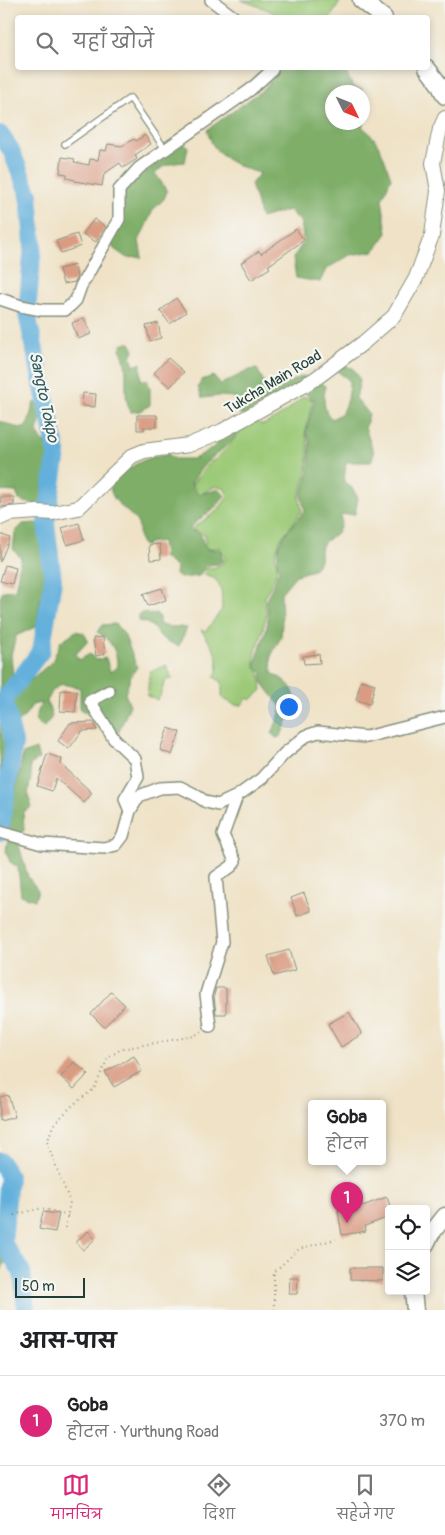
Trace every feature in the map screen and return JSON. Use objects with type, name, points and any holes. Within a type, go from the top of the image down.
[{"type":"main road","points":[[361,0],[380,15]]},
{"type":"main road","points":[[428,70],[445,96]]},
{"type":"main road","points":[[430,1236],[445,1216]]},
{"type":"main road","points":[[413,1295],[415,1310]]},
{"type":"street","points":[[211,0],[231,15]]},
{"type":"street","points":[[0,299],[42,310],[65,310],[76,300],[81,286],[119,219],[119,190],[139,168],[250,90],[272,70]]},
{"type":"street","name":"Tukcha Main Road","points":[[0,518],[9,514],[53,513],[78,508],[132,456],[144,452],[189,445],[222,431],[315,379],[363,343],[394,316],[416,278],[432,235],[438,190],[433,163],[440,129],[445,118]]},
{"type":"street","points":[[109,691],[90,701],[114,739],[135,760],[138,777],[125,799],[130,810]]},
{"type":"street","points":[[5,834],[42,844],[104,848],[116,845],[123,836],[130,810],[138,796],[160,788],[180,787],[206,802],[218,805],[237,796],[261,779],[284,754],[306,736],[318,732],[366,737],[445,717]]},
{"type":"street","points":[[210,1026],[206,994],[222,942],[216,877],[232,866],[235,861],[223,835],[237,796]]},
{"type":"lane","points":[[65,144],[130,98],[165,149]]},
{"type":"path","points":[[65,1228],[70,1202],[47,1143],[53,1124],[74,1104],[94,1089],[108,1058],[121,1049],[194,1036],[210,1026]]},
{"type":"path","points":[[14,1215],[42,1208],[68,1216]]},
{"type":"path","points":[[274,1310],[274,1272],[299,1249],[336,1240]]},
{"type":"green space","points":[[241,0],[341,0],[332,15],[278,15]]},
{"type":"green space","points":[[280,70],[345,70],[352,85],[325,85],[325,130],[366,130],[377,143],[391,178],[382,199],[387,233],[374,251],[350,255],[326,269],[320,282],[296,278],[293,258],[304,241],[300,221],[289,210],[261,218],[251,184],[260,173],[230,161],[219,153],[211,141],[207,130],[264,89]]},
{"type":"green space","points":[[184,143],[188,147],[185,162],[169,165],[155,173],[167,191],[164,199],[153,210],[139,241],[142,257],[127,258],[114,249],[109,241],[126,187]]},
{"type":"green space","points":[[123,343],[130,343],[134,350],[131,356],[134,366],[141,363],[141,380],[147,380],[150,388],[150,405],[141,411],[131,412],[128,405],[125,365],[120,349]]},
{"type":"green space","points":[[342,366],[353,368],[360,380],[356,398],[369,414],[365,428],[374,453],[371,462],[346,462],[344,482],[352,488],[358,498],[355,514],[341,515],[340,529],[320,549],[320,560],[317,565],[313,570],[296,575],[281,593],[281,637],[271,656],[272,673],[291,687],[295,696],[297,710],[291,712],[281,736],[276,738],[272,734],[282,708],[262,682],[262,673],[255,668],[267,627],[268,610],[266,602],[279,570],[277,562],[279,546],[284,536],[305,510],[301,496],[309,471],[310,443],[306,433],[315,399],[306,394],[310,387],[321,383],[325,386],[324,404],[329,416],[332,419],[342,413],[349,394],[349,380],[337,371]]},
{"type":"green space","points":[[257,369],[263,380],[265,395],[303,376],[308,378],[244,416],[237,412],[234,397],[202,398],[198,387],[202,380],[213,376],[221,384],[250,370]]},
{"type":"green space","points":[[303,396],[313,400],[305,433],[308,444],[308,458],[307,471],[299,497],[302,511],[280,540],[275,556],[276,573],[265,597],[267,613],[254,663],[260,675],[262,690],[251,700],[247,698],[242,705],[235,705],[222,698],[222,682],[214,677],[218,665],[217,659],[201,630],[206,631],[222,609],[221,592],[218,583],[215,579],[204,574],[208,567],[214,568],[226,560],[220,547],[209,549],[205,547],[205,535],[193,530],[194,527],[217,511],[228,497],[225,489],[216,486],[199,495],[192,484],[208,464],[228,447],[243,428],[256,422],[263,425],[269,422],[289,409]]},
{"type":"green space","points":[[34,402],[43,411],[37,432],[50,452],[43,488],[47,501],[35,505],[19,500],[16,492],[0,491],[0,421],[15,427],[25,428]]},
{"type":"green space","points":[[239,428],[234,438],[206,463],[191,483],[198,495],[219,489],[225,496],[217,506],[191,527],[191,530],[201,535],[204,547],[209,550],[220,549],[223,560],[217,564],[207,565],[199,576],[181,578],[175,575],[176,567],[164,558],[162,541],[148,543],[145,547],[142,544],[139,538],[137,522],[113,497],[110,485],[130,468],[150,458],[168,454],[175,459],[194,459],[214,447],[222,435]]},
{"type":"green space","points":[[36,523],[43,530],[47,560],[47,587],[40,600],[37,626],[16,636],[11,655],[13,677],[24,682],[29,681],[52,662],[61,641],[76,631],[84,633],[88,641],[76,654],[79,660],[90,654],[96,660],[106,658],[110,672],[117,667],[117,661],[112,646],[106,638],[97,632],[102,625],[115,624],[124,634],[137,667],[131,676],[125,694],[130,705],[117,736],[80,710],[80,688],[62,684],[53,690],[47,701],[52,717],[43,728],[35,720],[41,703],[32,705],[25,716],[7,731],[8,744],[2,761],[0,792],[0,598],[3,591],[15,590],[21,558],[13,549],[15,532],[23,524]]},
{"type":"green space","points":[[145,612],[149,615],[156,613],[159,617],[159,624],[187,628],[179,646],[165,640],[150,625],[139,621],[139,614]]},
{"type":"green space","points":[[166,665],[172,679],[166,680],[158,700],[147,696],[150,672]]},
{"type":"green space","points":[[36,749],[39,759],[30,765],[31,776],[28,795],[32,807],[23,812],[24,830],[17,841],[28,877],[38,890],[35,900],[21,895],[18,867],[10,862],[6,851],[23,754]]},
{"type":"green space","points":[[0,1240],[6,1259],[0,1274]]},
{"type":"building","points":[[145,135],[151,144],[135,155],[137,159],[123,168],[120,163],[104,174],[102,186],[75,181],[67,178],[67,174],[60,173],[62,157],[75,159],[74,162],[89,165],[90,159],[98,160],[100,150],[106,151],[108,144],[122,146],[134,139],[136,141]]},
{"type":"building","points":[[94,219],[106,227],[96,242],[83,234]]},
{"type":"building","points":[[296,229],[304,240],[268,266],[270,268],[251,280],[241,263],[259,251],[261,254]]},
{"type":"building","points":[[77,234],[81,246],[61,253],[56,241]]},
{"type":"building","points":[[75,265],[77,277],[75,282],[63,284],[59,269]]},
{"type":"building","points":[[176,298],[186,312],[170,324],[160,311]]},
{"type":"building","points":[[84,318],[91,334],[78,339],[72,323]]},
{"type":"building","points":[[158,323],[161,338],[150,341],[146,326]]},
{"type":"building","points":[[168,358],[184,372],[170,387],[154,373]]},
{"type":"building","points":[[83,393],[96,394],[95,407],[82,406]]},
{"type":"building","points":[[137,415],[157,415],[157,427],[144,427],[144,430],[137,430]]},
{"type":"building","points":[[0,497],[14,497],[14,505],[1,507]]},
{"type":"building","points":[[79,523],[84,540],[67,545],[62,528]]},
{"type":"building","points":[[0,534],[10,538],[0,562]]},
{"type":"building","points":[[160,544],[161,559],[150,560],[149,545]]},
{"type":"building","points":[[5,565],[16,568],[12,584],[0,581]]},
{"type":"building","points":[[162,588],[166,600],[148,606],[143,594]]},
{"type":"building","points":[[103,637],[105,654],[96,656],[93,638]]},
{"type":"building","points":[[319,654],[320,663],[304,664],[303,656]]},
{"type":"building","points":[[361,680],[375,684],[370,704],[356,700]]},
{"type":"building","points":[[61,690],[77,691],[75,712],[60,711]]},
{"type":"building","points":[[94,722],[97,730],[82,731],[69,749],[58,741],[70,723]]},
{"type":"building","points":[[168,728],[180,732],[172,755],[160,750]]},
{"type":"building","points":[[47,754],[62,759],[61,764],[92,793],[84,803],[56,778],[52,791],[37,786]]},
{"type":"building","points":[[304,893],[311,911],[297,916],[291,898]]},
{"type":"building","points":[[289,950],[295,970],[274,976],[268,956]]},
{"type":"building","points":[[216,988],[226,988],[226,1014],[216,1014],[214,995]]},
{"type":"building","points":[[111,992],[125,1005],[104,1027],[91,1014]]},
{"type":"building","points":[[349,1012],[362,1034],[341,1047],[328,1024]]},
{"type":"building","points":[[134,1056],[142,1071],[114,1087],[105,1072]]},
{"type":"building","points":[[74,1062],[88,1074],[74,1089],[61,1077]]},
{"type":"building","points":[[8,1095],[15,1117],[0,1121],[0,1097]]},
{"type":"building","points":[[387,1197],[390,1205],[385,1205],[385,1218],[365,1226],[366,1231],[342,1235],[338,1210],[365,1205]]},
{"type":"building","points":[[43,1212],[59,1214],[55,1232],[39,1229]]},
{"type":"building","points":[[88,1231],[95,1239],[83,1250],[76,1242]]},
{"type":"building","points":[[350,1268],[383,1268],[383,1281],[350,1280]]},
{"type":"building","points":[[290,1277],[298,1277],[297,1294],[289,1294]]},
{"type":"waterway","name":"Sangto Tokpo","points":[[0,134],[11,150],[29,195],[33,244],[27,314],[57,453],[46,523],[53,580],[41,651],[4,700],[14,743],[0,832]]},
{"type":"waterway","name":"Sangto Tokpo","points":[[0,1161],[9,1176],[3,1243],[22,1272],[26,1310]]},
{"type":"place","name":"Goba","points":[[347,1223]]}]
